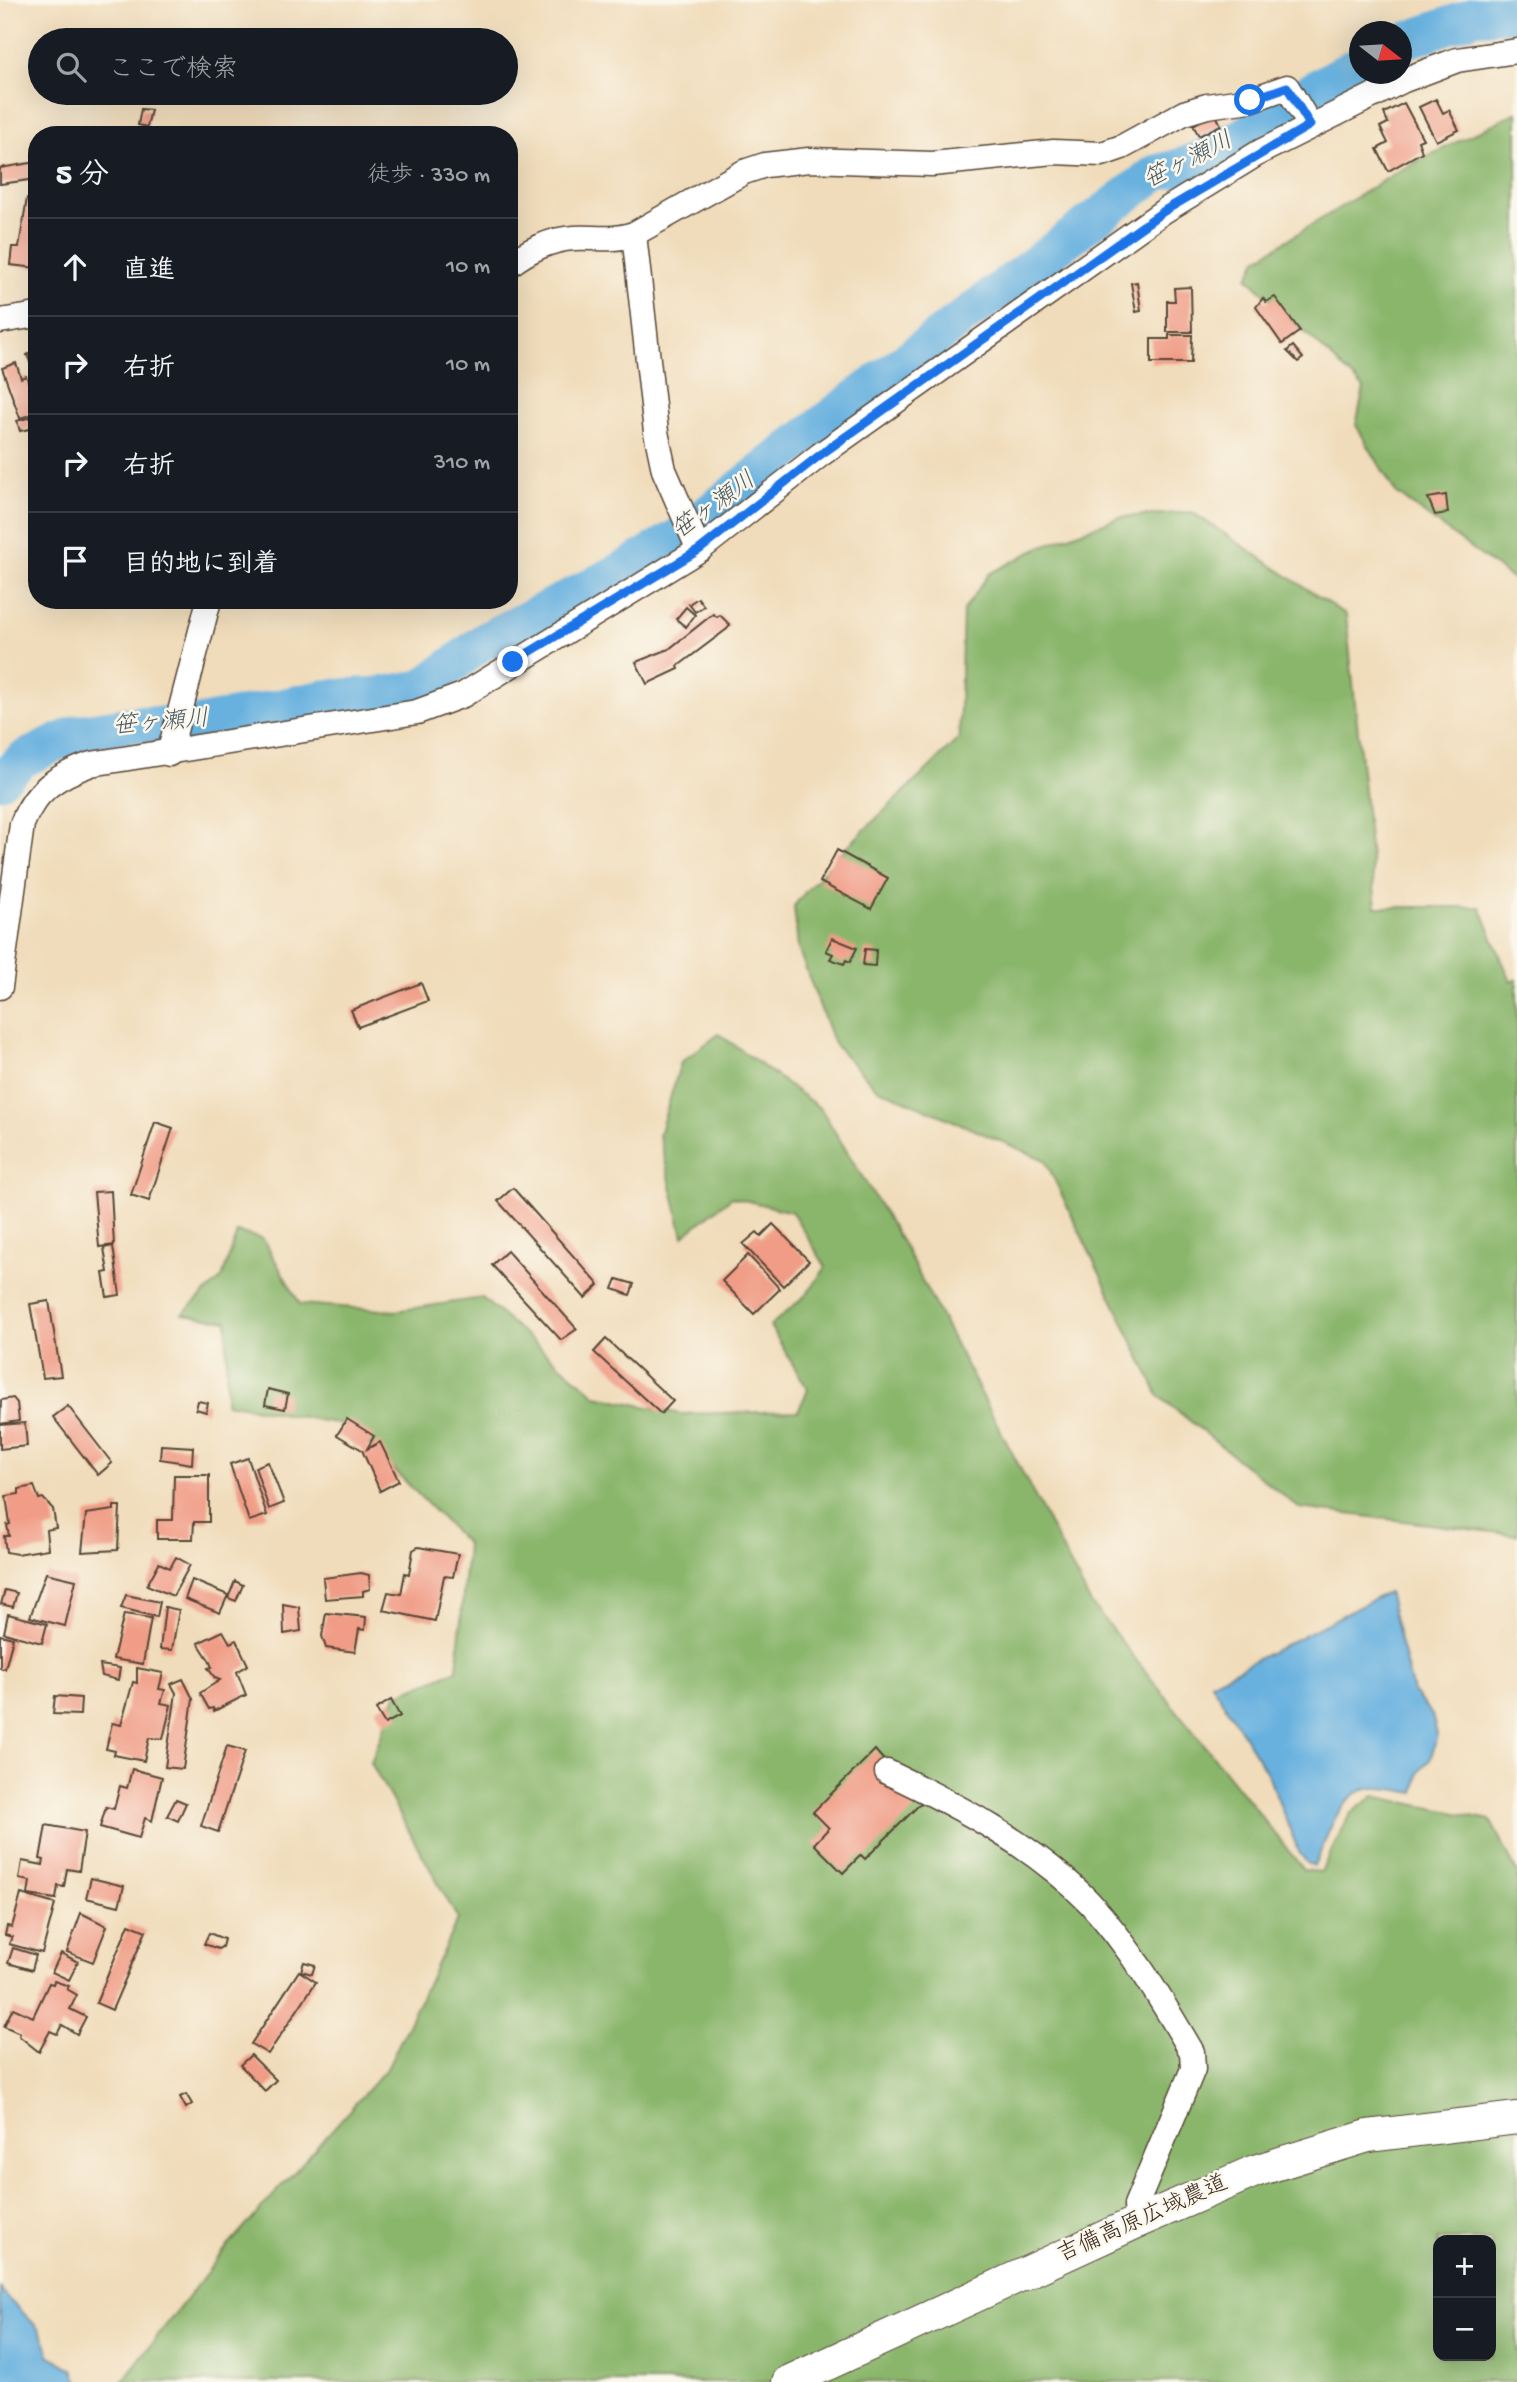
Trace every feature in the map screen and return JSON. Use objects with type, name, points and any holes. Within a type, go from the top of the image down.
[{"type":"street","points":[[0,987],[22,824],[28,809],[54,780],[91,764],[171,746],[417,712],[463,695],[692,535],[820,455],[1164,211],[1307,120],[1457,60],[1517,51]]},
{"type":"street","points":[[518,258],[549,243],[571,238],[621,239],[744,172],[765,165],[809,160],[932,164],[1054,152],[1102,154],[1122,147],[1184,113],[1207,106],[1250,100],[1287,87],[1307,120]]},
{"type":"street","points":[[634,234],[656,432],[664,470],[692,535]]},
{"type":"street","points":[[0,321],[28,316]]},
{"type":"street","points":[[171,746],[207,609]]},
{"type":"street","points":[[887,1772],[961,1807],[1044,1865],[1088,1902],[1131,1955],[1192,2052],[1193,2069],[1136,2204],[1137,2222]]},
{"type":"street","name":"吉備高原広域農道","points":[[788,2382],[1137,2222],[1255,2171],[1368,2136],[1517,2118]]},
{"type":"green space","points":[[1517,112],[1517,582],[1396,493],[1356,425],[1364,388],[1248,278],[1257,259],[1400,170]]},
{"type":"green space","points":[[1192,512],[1346,615],[1376,907],[1480,907],[1511,982],[1517,979],[1517,1535],[1299,1508],[1159,1396],[1045,1160],[876,1088],[834,1044],[798,948],[794,906],[854,841],[959,738],[963,611],[989,574],[1040,547],[1120,517]]},
{"type":"green space","points":[[719,1034],[821,1109],[903,1244],[1090,1602],[1304,1870],[1321,1872],[1350,1814],[1374,1796],[1490,1820],[1517,1872],[1517,2382],[122,2382],[222,2253],[388,2067],[458,1919],[371,1763],[396,1695],[457,1670],[467,1544],[351,1426],[226,1403],[227,1321],[182,1314],[222,1278],[237,1232],[263,1239],[300,1304],[395,1311],[482,1298],[597,1396],[681,1414],[798,1411],[808,1390],[770,1326],[807,1294],[826,1267],[792,1212],[732,1197],[683,1236],[659,1135],[681,1062]]},
{"type":"water","points":[[1388,1592],[1413,1692],[1432,1715],[1437,1734],[1431,1758],[1419,1773],[1415,1793],[1376,1788],[1363,1790],[1352,1796],[1336,1816],[1314,1866],[1307,1863],[1299,1852],[1267,1773],[1211,1683]]},
{"type":"water","points":[[0,2289],[37,2327],[47,2345],[49,2355],[74,2370],[79,2382],[0,2382]]},
{"type":"building","points":[[1436,99],[1443,113],[1449,110],[1459,130],[1436,141],[1419,107]]},
{"type":"building","points":[[1404,103],[1423,139],[1418,141],[1422,152],[1388,171],[1377,149],[1388,143],[1380,127],[1388,123],[1384,113]]},
{"type":"building","points":[[141,109],[151,110],[147,126],[138,125]]},
{"type":"building","points":[[1215,113],[1221,125],[1199,136],[1193,125]]},
{"type":"building","points":[[28,163],[28,180],[0,184],[0,168]]},
{"type":"building","points":[[28,198],[28,267],[10,265],[12,247],[19,247]]},
{"type":"building","points":[[1137,282],[1141,311],[1136,312],[1131,283]]},
{"type":"building","points":[[1191,287],[1192,332],[1167,332],[1167,301],[1175,301],[1174,288]]},
{"type":"building","points":[[1275,297],[1300,331],[1282,344],[1256,307],[1263,298],[1266,302]]},
{"type":"building","points":[[1169,335],[1192,335],[1191,363],[1151,363],[1151,339],[1169,339]]},
{"type":"building","points":[[1293,346],[1303,358],[1298,362],[1287,351]]},
{"type":"building","points":[[16,363],[21,378],[26,376],[28,416],[20,418],[2,368]]},
{"type":"building","points":[[28,418],[28,429],[20,431],[17,421]]},
{"type":"building","points":[[1446,495],[1448,513],[1435,515],[1428,498]]},
{"type":"building","points":[[698,598],[704,606],[695,612],[689,604]]},
{"type":"building","points":[[686,607],[695,615],[686,627],[676,619]]},
{"type":"building","points":[[713,614],[717,617],[720,615],[730,625],[727,629],[678,666],[679,669],[647,684],[636,662],[669,649]]},
{"type":"building","points":[[837,850],[888,878],[871,909],[820,882]]},
{"type":"building","points":[[832,938],[857,948],[850,962],[846,960],[844,964],[830,959],[833,954],[826,951]]},
{"type":"building","points":[[865,949],[876,950],[875,966],[863,965]]},
{"type":"building","points":[[421,983],[428,1001],[358,1027],[351,1010]]},
{"type":"building","points":[[155,1122],[173,1128],[149,1201],[131,1195]]},
{"type":"building","points":[[513,1188],[599,1285],[585,1298],[498,1201]]},
{"type":"building","points":[[111,1191],[114,1245],[99,1247],[94,1192]]},
{"type":"building","points":[[773,1224],[809,1261],[783,1286],[743,1244],[757,1232],[761,1236]]},
{"type":"building","points":[[113,1246],[120,1295],[107,1297],[103,1273],[108,1272],[104,1248]]},
{"type":"building","points":[[507,1251],[577,1329],[561,1340],[492,1265]]},
{"type":"building","points":[[748,1255],[780,1289],[754,1314],[722,1281]]},
{"type":"building","points":[[617,1279],[634,1284],[630,1295],[613,1289]]},
{"type":"building","points":[[49,1301],[61,1376],[43,1378],[30,1304]]},
{"type":"building","points":[[606,1339],[673,1401],[661,1414],[594,1352]]},
{"type":"building","points":[[268,1389],[288,1394],[285,1409],[265,1405]]},
{"type":"building","points":[[13,1398],[17,1403],[19,1421],[0,1424],[1,1400]]},
{"type":"building","points":[[198,1401],[208,1403],[206,1412],[196,1409]]},
{"type":"building","points":[[68,1406],[112,1463],[98,1475],[53,1417]]},
{"type":"building","points":[[347,1419],[374,1436],[367,1449],[380,1442],[399,1481],[380,1491],[362,1450],[337,1435]]},
{"type":"building","points":[[25,1423],[27,1446],[0,1449],[0,1425]]},
{"type":"building","points":[[161,1445],[193,1447],[192,1464],[160,1459]]},
{"type":"building","points":[[248,1458],[267,1515],[249,1521],[230,1464]]},
{"type":"building","points":[[268,1462],[284,1503],[269,1509],[255,1467]]},
{"type":"building","points":[[174,1475],[209,1475],[209,1522],[194,1522],[193,1539],[157,1539],[157,1520],[173,1520]]},
{"type":"building","points":[[34,1486],[39,1499],[43,1498],[53,1509],[56,1528],[46,1530],[48,1549],[17,1554],[6,1552],[4,1536],[9,1536],[7,1525],[10,1524],[6,1496],[19,1494],[19,1489]]},
{"type":"building","points":[[114,1506],[120,1506],[118,1550],[82,1552],[86,1514],[114,1510]]},
{"type":"building","points":[[418,1547],[458,1554],[453,1577],[444,1576],[435,1621],[383,1610],[388,1592],[401,1594],[405,1573],[409,1574],[413,1550]]},
{"type":"building","points":[[176,1557],[190,1565],[173,1596],[147,1585],[159,1563],[170,1568]]},
{"type":"building","points":[[46,1573],[76,1580],[65,1626],[30,1617]]},
{"type":"building","points":[[361,1573],[369,1575],[370,1589],[363,1591],[363,1596],[325,1599],[323,1578]]},
{"type":"building","points":[[192,1580],[228,1595],[220,1613],[185,1599]]},
{"type":"building","points":[[235,1581],[243,1585],[236,1601],[228,1598]]},
{"type":"building","points":[[5,1590],[17,1593],[13,1607],[1,1604]]},
{"type":"building","points":[[126,1595],[160,1602],[157,1617],[121,1608]]},
{"type":"building","points":[[283,1604],[299,1607],[301,1631],[284,1634]]},
{"type":"building","points":[[165,1607],[179,1610],[172,1650],[160,1649]]},
{"type":"building","points":[[326,1613],[366,1617],[365,1630],[359,1629],[355,1652],[326,1648],[322,1636]]},
{"type":"building","points":[[8,1614],[47,1624],[42,1643],[4,1633]]},
{"type":"building","points":[[124,1614],[151,1618],[143,1664],[113,1659]]},
{"type":"building","points":[[223,1631],[230,1643],[236,1640],[248,1665],[237,1672],[246,1695],[214,1711],[213,1708],[209,1709],[200,1693],[220,1680],[215,1678],[208,1668],[212,1667],[198,1643]]},
{"type":"building","points":[[0,1635],[13,1638],[5,1669],[0,1668]]},
{"type":"building","points":[[100,1665],[120,1668],[118,1680],[102,1676]]},
{"type":"building","points":[[137,1668],[163,1673],[159,1689],[165,1690],[161,1703],[171,1705],[163,1739],[149,1738],[144,1761],[114,1755],[115,1751],[106,1749],[112,1723],[121,1725],[133,1682],[137,1683]]},
{"type":"building","points":[[183,1679],[193,1699],[183,1769],[165,1767],[176,1693],[171,1684]]},
{"type":"building","points":[[55,1696],[81,1698],[80,1715],[53,1714]]},
{"type":"building","points":[[391,1700],[400,1716],[385,1724],[376,1709]]},
{"type":"building","points":[[227,1746],[245,1751],[218,1832],[201,1826]]},
{"type":"building","points":[[875,1750],[921,1803],[865,1859],[861,1855],[843,1873],[814,1844],[829,1828],[813,1812]]},
{"type":"building","points":[[132,1769],[162,1777],[152,1821],[145,1818],[139,1838],[100,1827],[106,1807],[114,1809],[120,1786],[127,1788]]},
{"type":"building","points":[[176,1799],[186,1803],[178,1821],[167,1816]]},
{"type":"building","points":[[46,1825],[85,1832],[79,1871],[67,1869],[64,1887],[58,1886],[56,1899],[28,1895],[30,1881],[19,1879],[22,1861],[43,1865],[44,1860],[40,1859]]},
{"type":"building","points":[[91,1878],[124,1886],[119,1906],[86,1898]]},
{"type":"building","points":[[21,1894],[55,1904],[42,1953],[9,1944],[12,1937],[5,1935],[7,1926],[12,1927]]},
{"type":"building","points":[[81,1913],[107,1926],[93,1962],[67,1952]]},
{"type":"building","points":[[129,1924],[146,1931],[112,2010],[96,2003]]},
{"type":"building","points":[[209,1933],[224,1939],[222,1947],[218,1949],[204,1944]]},
{"type":"building","points":[[13,1948],[36,1955],[32,1970],[8,1963]]},
{"type":"building","points":[[61,1953],[78,1962],[69,1980],[52,1972]]},
{"type":"building","points":[[304,1962],[315,1965],[312,1974],[301,1971]]},
{"type":"building","points":[[299,1971],[316,1982],[268,2054],[251,2044]]},
{"type":"building","points":[[54,1981],[69,1986],[67,1989],[77,1995],[70,2009],[86,2017],[77,2034],[62,2025],[57,2034],[50,2031],[39,2052],[19,2036],[20,2033],[4,2026],[13,2008],[33,2017],[49,1983],[53,1984]]},
{"type":"building","points":[[251,2055],[276,2080],[265,2091],[240,2065]]},
{"type":"building","points":[[186,2094],[192,2104],[186,2108],[180,2097]]},
{"type":"waterway","name":"笹ヶ瀬川","points":[[1412,38],[1474,16],[1517,13]]},
{"type":"waterway","name":"笹ヶ瀬川","points":[[0,780],[23,759],[78,733],[136,724],[189,726],[324,698],[381,695],[422,688],[486,640],[619,572],[679,536],[837,412],[1156,173],[1207,156],[1349,69]]},
{"type":"route","points":[[513,662],[699,550],[820,455],[1164,211],[1259,152],[1310,125],[1287,87],[1250,100]]}]
